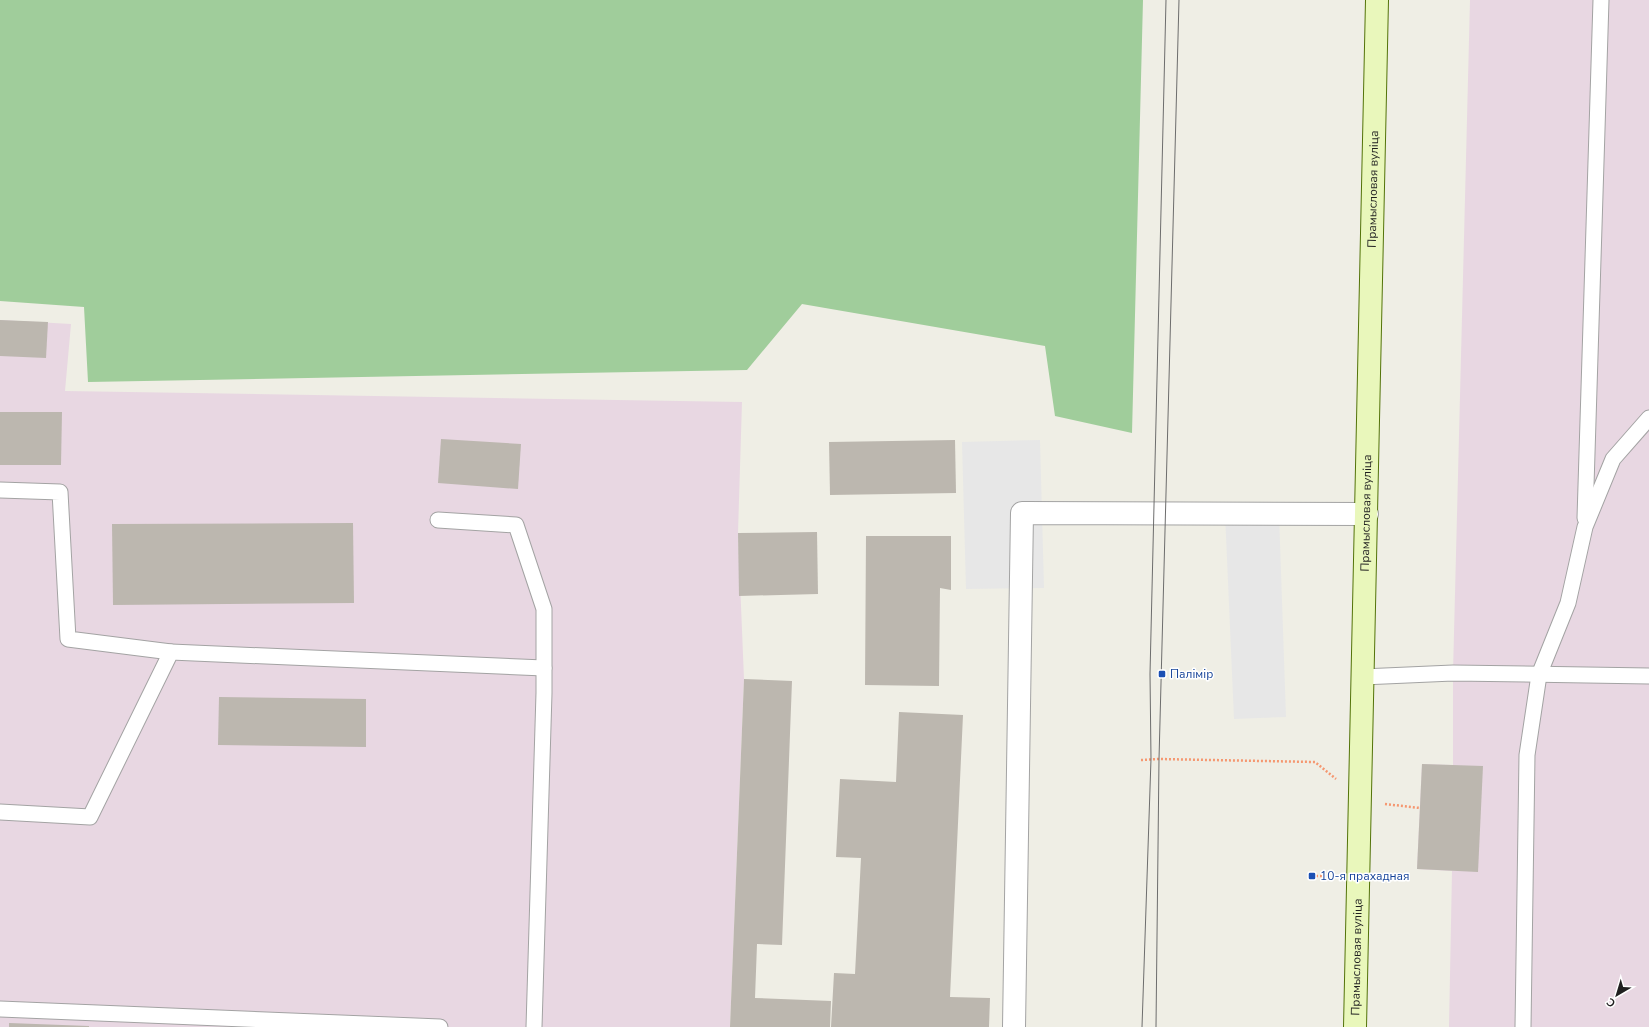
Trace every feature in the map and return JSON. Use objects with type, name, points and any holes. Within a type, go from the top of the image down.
[{"type":"main road","name":"Прамысловая вуліца","points":[[1356,1027],[1377,0]]},
{"type":"street","points":[[1014,1027],[1022,513],[1367,514]]},
{"type":"lane","points":[[1585,527],[1601,0]]},
{"type":"lane","points":[[1523,1027],[1527,755],[1540,675],[1568,603],[1585,527],[1613,459],[1649,418]]},
{"type":"lane","points":[[0,490],[60,492],[68,639],[170,652],[544,668]]},
{"type":"lane","points":[[438,520],[516,524],[544,609],[544,668],[534,1027]]},
{"type":"lane","points":[[0,812],[90,817],[170,652]]},
{"type":"lane","points":[[1362,677],[1453,673],[1649,676]]},
{"type":"lane","points":[[0,1010],[440,1027]]},
{"type":"path","points":[[1140,760],[1159,759],[1316,762],[1361,800],[1420,808]]},
{"type":"shaded area","points":[[1470,0],[1649,0],[1649,1027],[1449,1027],[1452,871],[1417,869],[1422,764],[1453,765],[1453,673]]},
{"type":"shaded area","points":[[0,320],[71,324],[65,391],[742,402],[738,533],[744,679],[730,1027],[0,1027]]},
{"type":"shaded area","points":[[1040,440],[1044,588],[966,589],[962,442]]},
{"type":"shaded area","points":[[1225,513],[1279,514],[1286,717],[1234,719]]},
{"type":"green space","points":[[0,0],[1143,0],[1132,433],[1055,416],[1045,346],[802,304],[747,370],[88,382],[84,307],[0,301]]},
{"type":"building","points":[[0,320],[48,322],[46,358],[0,356]]},
{"type":"building","points":[[0,412],[62,412],[61,465],[0,465]]},
{"type":"building","points":[[441,439],[521,444],[518,489],[438,483]]},
{"type":"building","points":[[955,440],[956,493],[830,495],[829,442]]},
{"type":"building","points":[[353,523],[354,603],[113,605],[112,524]]},
{"type":"building","points":[[817,532],[818,594],[739,596],[738,533]]},
{"type":"building","points":[[866,536],[951,536],[951,590],[940,588],[939,686],[865,685]]},
{"type":"building","points":[[744,679],[792,681],[782,945],[757,944],[755,998],[831,1001],[830,1027],[730,1027]]},
{"type":"building","points":[[219,697],[366,699],[366,747],[218,745]]},
{"type":"building","points":[[899,712],[963,715],[950,997],[990,998],[989,1027],[831,1027],[834,973],[855,974],[861,858],[836,857],[840,779],[896,782]]},
{"type":"building","points":[[1422,764],[1483,766],[1478,872],[1417,869]]},
{"type":"building","points":[[9,1023],[89,1026],[89,1027],[9,1027]]},
{"type":"tram line","points":[[1142,1027],[1151,759],[1150,674],[1166,0]]},
{"type":"tram line","points":[[1156,1027],[1159,759],[1179,0]]},
{"type":"place","name":"Палімір","points":[[1162,674]]},
{"type":"place","name":"10-я прахадная","points":[[1312,876]]}]
